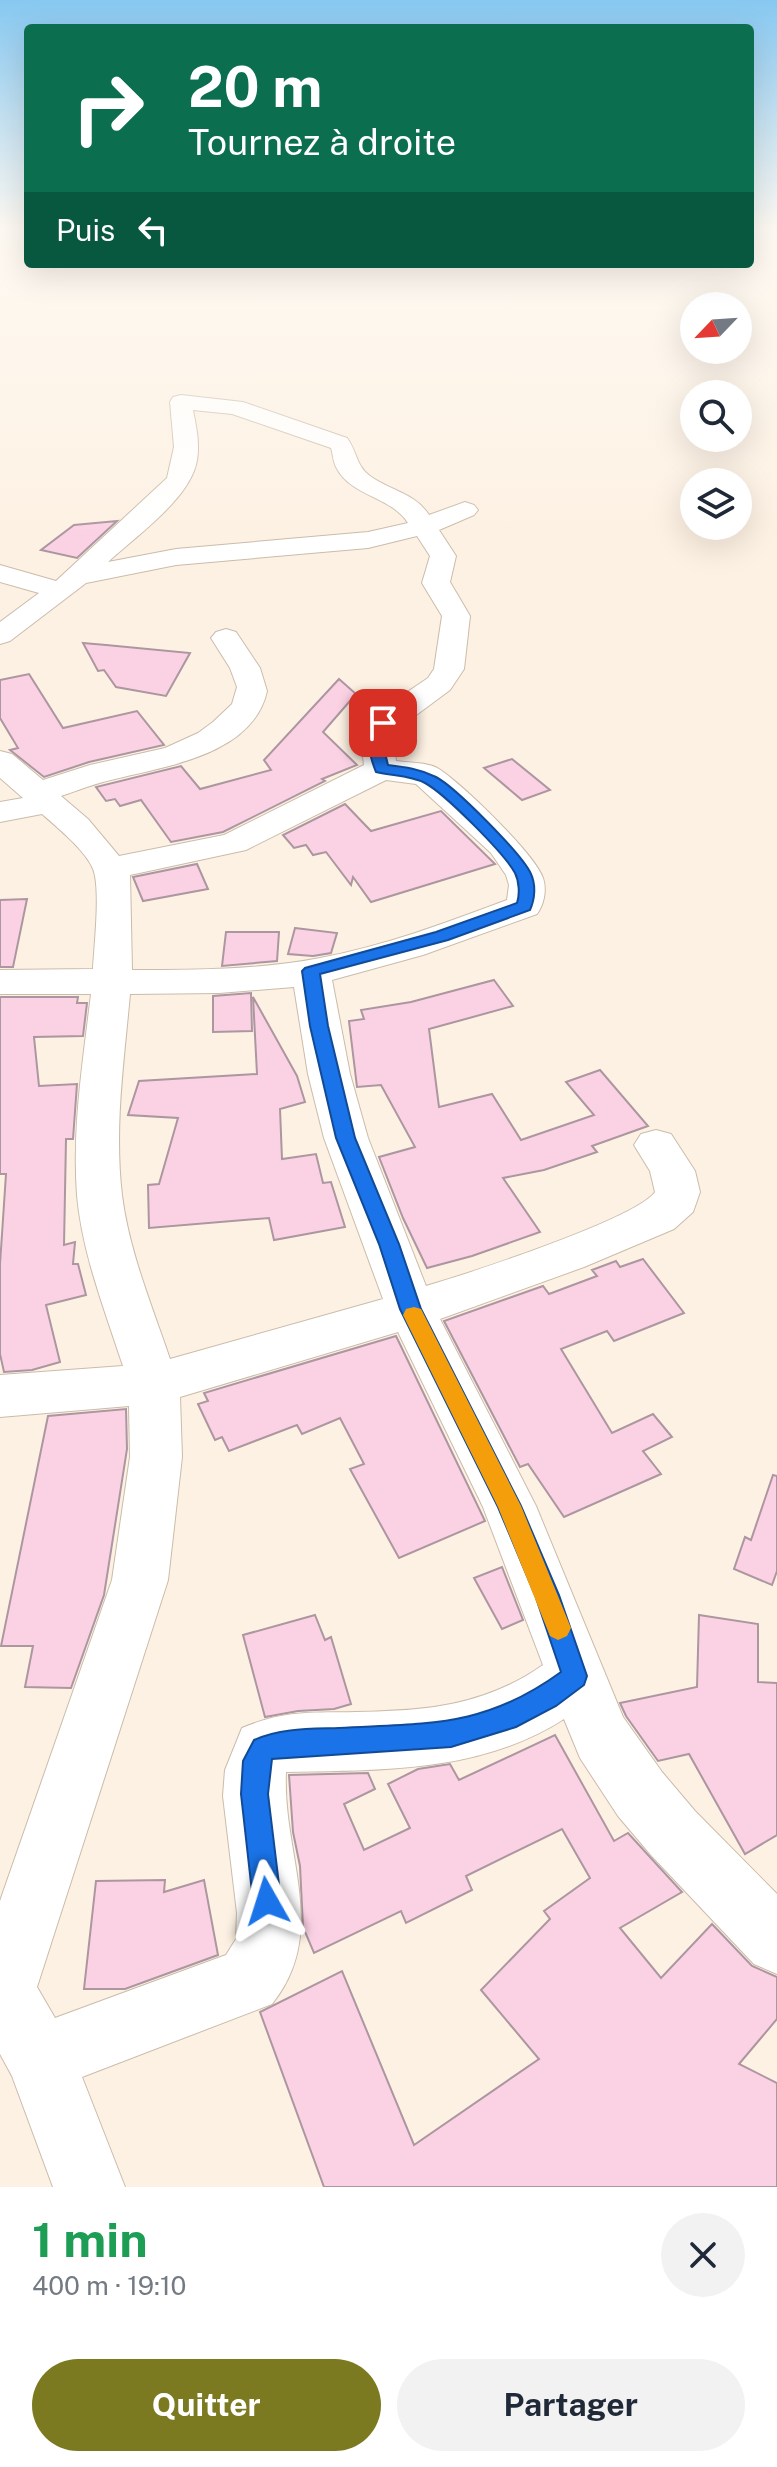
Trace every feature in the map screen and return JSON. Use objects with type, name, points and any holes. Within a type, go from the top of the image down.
[{"type":"street","points":[[0,635],[70,583],[172,489],[182,475],[187,460],[181,402],[235,407],[333,440],[343,447],[348,467],[356,476],[411,507],[443,556],[436,583],[452,605],[457,627],[445,678],[383,723],[376,732],[381,769]]},
{"type":"street","points":[[0,573],[70,583],[150,560],[342,544],[423,527],[465,510]]},
{"type":"street","points":[[0,812],[43,798],[102,772],[175,757],[202,746],[230,725],[248,704],[252,688],[247,672],[226,638]]},
{"type":"street","points":[[0,761],[76,826],[111,868],[114,899],[112,982],[97,1124],[100,1197],[119,1280],[154,1384],[156,1457],[140,1580],[1,1992],[40,2058],[89,2187]]},
{"type":"street","points":[[0,982],[200,981],[311,971],[442,936],[524,906],[527,885],[524,874],[503,846],[426,775],[381,769],[345,790],[234,843],[111,868]]},
{"type":"street","points":[[311,971],[329,1074],[346,1138],[389,1244],[411,1309],[509,1506],[601,1737],[640,1794],[728,1893],[777,1941]]},
{"type":"street","points":[[0,1396],[154,1384],[506,1278],[658,1217],[677,1200],[679,1186],[675,1173],[656,1145]]},
{"type":"street","points":[[40,2058],[248,1980],[264,1958],[270,1928],[255,1794],[256,1761],[263,1749],[282,1743],[451,1735],[507,1718],[547,1697],[575,1676]]},
{"type":"building","points":[[117,521],[77,558],[41,550],[74,525]]},
{"type":"building","points":[[83,643],[190,653],[166,696],[116,687],[104,670],[98,671]]},
{"type":"building","points":[[29,674],[63,728],[137,711],[164,745],[89,762],[44,777],[10,750],[18,748],[0,718],[0,680]]},
{"type":"building","points":[[339,679],[356,694],[323,732],[357,765],[322,779],[325,781],[223,832],[171,842],[141,800],[120,806],[115,799],[106,801],[96,787],[181,766],[200,789],[271,770],[264,760]]},
{"type":"building","points":[[512,759],[550,790],[522,800],[484,768]]},
{"type":"building","points":[[345,804],[371,831],[441,811],[495,864],[371,902],[353,877],[351,885],[326,852],[313,855],[306,845],[294,848],[283,835]]},
{"type":"building","points":[[197,864],[208,889],[143,901],[133,877]]},
{"type":"building","points":[[27,899],[13,967],[0,967],[0,900]]},
{"type":"building","points":[[295,928],[337,933],[331,953],[313,956],[288,954]]},
{"type":"building","points":[[226,932],[279,932],[277,961],[222,966]]},
{"type":"building","points":[[494,980],[513,1006],[429,1029],[439,1107],[492,1094],[521,1140],[594,1115],[566,1082],[600,1070],[648,1126],[592,1146],[597,1152],[544,1170],[503,1178],[540,1232],[427,1268],[379,1157],[415,1147],[381,1085],[357,1087],[349,1021],[364,1019],[361,1010],[411,1002]]},
{"type":"building","points":[[251,993],[252,1031],[213,1032],[213,996]]},
{"type":"building","points":[[0,997],[78,997],[77,1003],[87,1003],[83,1036],[34,1037],[39,1086],[77,1084],[73,1139],[66,1139],[64,1245],[75,1242],[73,1264],[78,1264],[86,1295],[46,1305],[60,1362],[32,1370],[4,1372],[0,1354],[0,1264],[6,1174],[0,1174]]},
{"type":"building","points":[[253,997],[297,1076],[305,1102],[280,1109],[282,1159],[316,1154],[323,1183],[331,1182],[345,1227],[274,1240],[269,1218],[149,1228],[148,1185],[159,1184],[178,1118],[128,1115],[139,1081],[257,1074]]},
{"type":"building","points":[[643,1259],[684,1313],[614,1341],[607,1331],[561,1349],[612,1433],[653,1414],[672,1437],[643,1451],[661,1474],[564,1517],[528,1464],[520,1467],[444,1321],[543,1286],[549,1294],[597,1276],[592,1270],[616,1261],[620,1267]]},
{"type":"building","points":[[396,1336],[485,1521],[399,1558],[350,1469],[364,1464],[340,1418],[302,1434],[297,1425],[229,1451],[222,1437],[215,1440],[198,1404],[208,1401],[204,1393]]},
{"type":"building","points":[[126,1409],[127,1449],[104,1595],[71,1688],[25,1687],[33,1646],[1,1646],[48,1416]]},
{"type":"building","points":[[773,1475],[777,1476],[777,1571],[772,1585],[734,1569],[745,1537],[751,1540]]},
{"type":"building","points":[[502,1567],[523,1620],[502,1629],[474,1578]]},
{"type":"building","points":[[315,1615],[325,1640],[331,1637],[351,1704],[334,1709],[265,1717],[243,1635]]},
{"type":"building","points":[[699,1615],[758,1624],[758,1682],[777,1683],[777,1835],[745,1854],[689,1754],[658,1761],[620,1703],[697,1687]]},
{"type":"building","points":[[555,1735],[614,1841],[628,1833],[682,1892],[620,1928],[661,1978],[712,1924],[752,1966],[777,1977],[777,2019],[739,2064],[777,2083],[777,2187],[324,2187],[260,2012],[342,1971],[414,2145],[539,2059],[481,1990],[550,1919],[544,1911],[590,1878],[562,1829],[466,1876],[472,1890],[406,1923],[401,1911],[314,1953],[303,1927],[300,1866],[293,1832],[289,1775],[368,1773],[375,1789],[344,1804],[364,1850],[410,1828],[388,1784],[418,1769],[450,1764],[459,1780]]},
{"type":"building","points":[[165,1880],[164,1892],[204,1880],[218,1955],[125,1989],[84,1989],[96,1881]]},
{"type":"slow traffic","points":[[414,1315],[509,1506],[558,1628]]},
{"type":"route","points":[[267,1901],[255,1794],[256,1761],[263,1749],[282,1743],[451,1735],[507,1718],[547,1697],[575,1676],[547,1595],[509,1506],[411,1309],[389,1244],[346,1138],[319,1026],[311,971],[442,936],[524,906],[527,895],[524,874],[503,846],[434,781],[413,772],[381,769],[376,732],[383,723]]}]
